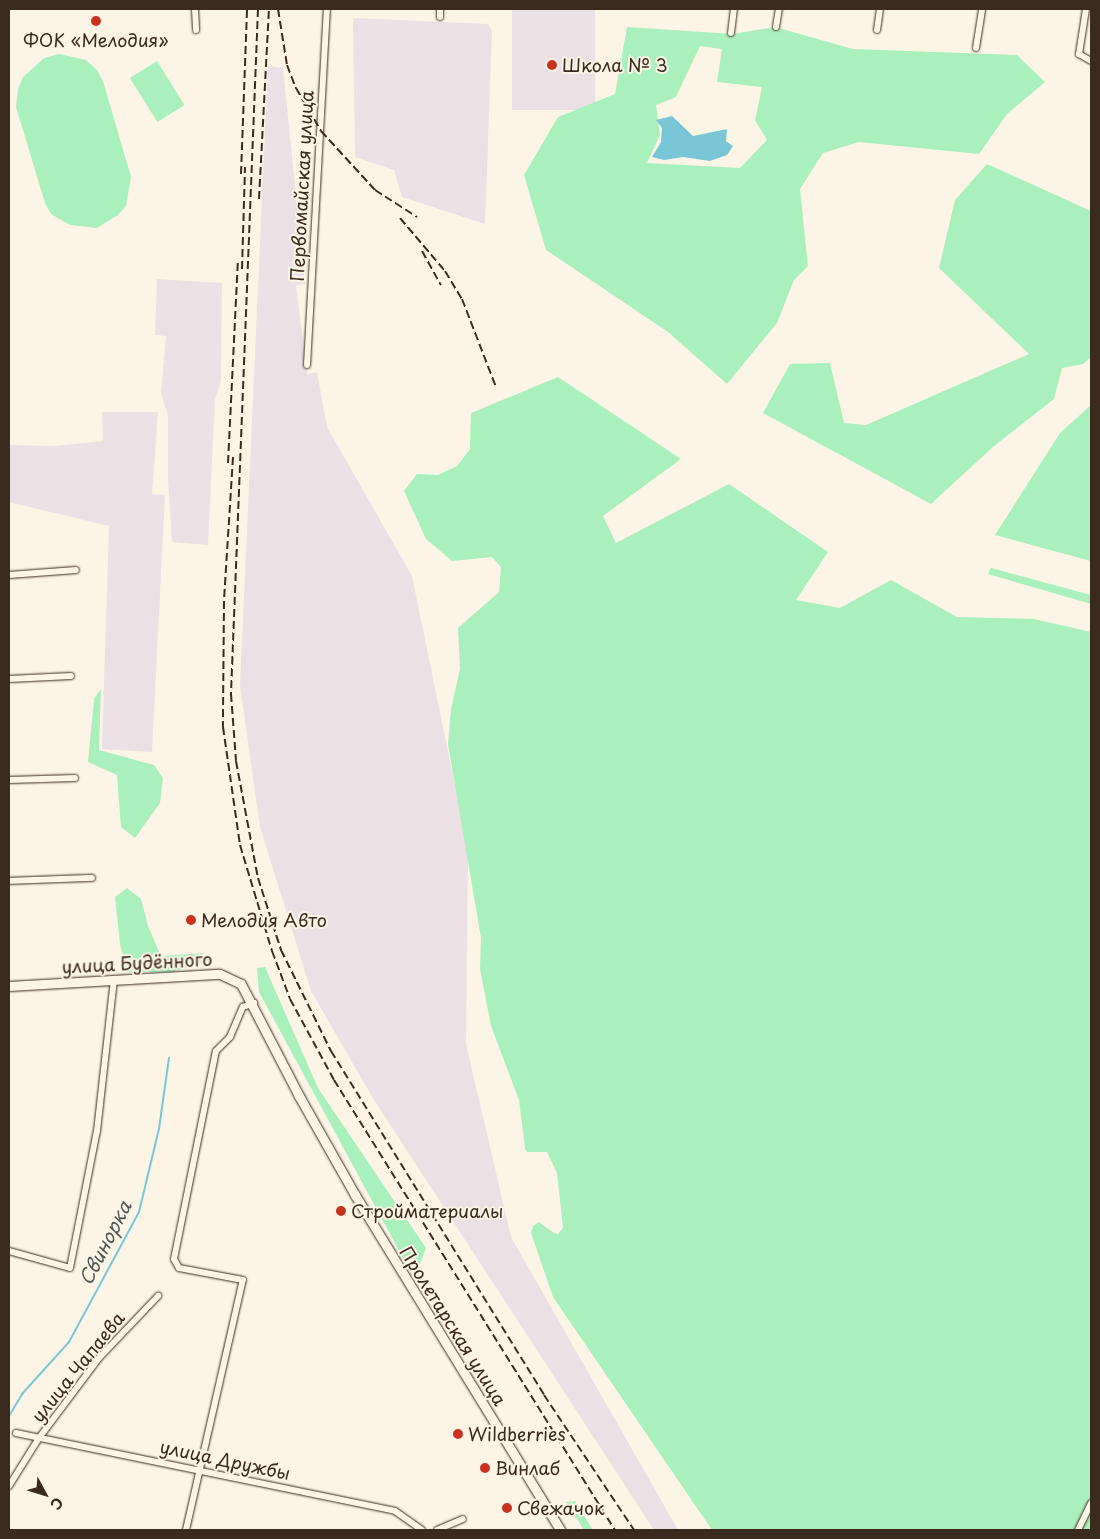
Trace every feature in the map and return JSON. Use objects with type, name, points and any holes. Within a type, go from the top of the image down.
[{"type":"main road","name":"улица Будённого","points":[[9,986],[228,976],[241,984],[254,1003]]},
{"type":"main road","name":"Пролетарская улица","points":[[254,1003],[299,1096],[355,1195],[560,1530]]},
{"type":"street","points":[[195,9],[196,30]]},
{"type":"street","name":"Первомайская улица","points":[[307,365],[327,9]]},
{"type":"street","points":[[440,9],[440,17]]},
{"type":"street","points":[[731,32],[734,9]]},
{"type":"street","points":[[776,27],[779,9]]},
{"type":"street","points":[[877,30],[880,9]]},
{"type":"street","points":[[976,48],[982,9]]},
{"type":"street","points":[[1086,9],[1079,54],[1091,61]]},
{"type":"street","points":[[9,575],[76,570]]},
{"type":"street","points":[[9,679],[71,676]]},
{"type":"street","points":[[9,780],[75,778]]},
{"type":"street","points":[[9,881],[92,878]]},
{"type":"street","points":[[9,1251],[70,1268],[97,1131],[114,980]]},
{"type":"street","points":[[186,1530],[243,1280],[179,1268],[174,1259],[216,1051],[230,1037],[244,1007],[254,1003]]},
{"type":"street","name":"улица Чапаева","points":[[9,1486],[39,1438],[99,1358],[158,1296]]},
{"type":"street","name":"улица Дружбы","points":[[16,1433],[200,1469],[395,1511],[422,1530]]},
{"type":"street","points":[[1078,1530],[1091,1503]]},
{"type":"street","points":[[437,1530],[463,1519]]},
{"type":"shaded area","name":"Школа № 3","points":[[512,9],[595,9],[595,110],[512,110]]},
{"type":"shaded area","points":[[353,18],[488,24],[492,31],[485,224],[402,197],[394,170],[355,157]]},
{"type":"shaded area","points":[[268,66],[283,68],[305,284],[296,285],[307,374],[317,372],[327,427],[412,576],[468,849],[466,1044],[511,1237],[678,1530],[654,1530],[374,1100],[311,991],[260,827],[240,685]]},
{"type":"shaded area","points":[[157,279],[222,283],[221,381],[215,399],[208,545],[172,542],[168,479],[168,416],[161,393],[166,336],[155,335]]},
{"type":"shaded area","points":[[102,412],[158,412],[152,494],[165,495],[152,752],[102,749],[109,526],[9,502],[9,445],[54,446],[103,441]]},
{"type":"green space","points":[[627,27],[733,34],[775,27],[853,49],[1017,55],[1045,82],[1007,114],[979,154],[859,142],[823,153],[800,189],[808,266],[794,280],[777,323],[727,384],[668,332],[546,250],[524,175],[558,117],[615,94]],"holes":[[[700,46],[722,49],[717,82],[762,87],[755,120],[767,140],[740,168],[647,163],[660,135],[656,105],[676,97]]]},
{"type":"green space","points":[[59,54],[86,60],[97,70],[103,81],[131,177],[126,206],[118,215],[97,228],[70,225],[51,214],[45,203],[16,107],[18,89],[23,77],[44,58]]},
{"type":"green space","points":[[157,61],[185,105],[157,122],[130,78]]},
{"type":"green space","points":[[987,164],[1091,211],[1091,357],[1083,364],[1062,368],[1054,399],[994,446],[931,504],[763,413],[790,364],[830,363],[844,423],[866,425],[1029,354],[939,268],[955,200]]},
{"type":"green space","points":[[558,377],[681,459],[603,516],[616,543],[729,484],[828,552],[796,600],[840,608],[891,580],[957,617],[1034,619],[1091,632],[1091,1530],[712,1530],[553,1297],[531,1233],[533,1226],[539,1222],[558,1234],[563,1228],[557,1173],[547,1152],[527,1152],[525,1149],[519,1100],[491,1026],[480,969],[481,938],[448,744],[451,709],[460,669],[458,628],[499,592],[501,567],[492,557],[452,561],[426,539],[404,491],[417,474],[438,475],[457,466],[470,449],[471,413]]},
{"type":"green space","points":[[1091,405],[1091,561],[995,535],[1060,433]]},
{"type":"green space","points":[[991,568],[1091,595],[1091,604],[988,574]]},
{"type":"green space","points":[[101,689],[99,750],[154,765],[163,778],[160,803],[135,838],[121,827],[117,775],[88,762],[94,699]]},
{"type":"green space","points":[[127,888],[141,899],[148,926],[161,956],[204,953],[201,963],[173,972],[127,972],[120,944],[115,897]]},
{"type":"green space","points":[[265,967],[318,1088],[426,1248],[420,1264],[409,1269],[259,992],[257,968]]},
{"type":"green space","points":[[575,1501],[593,1530],[584,1530],[566,1502]]},
{"type":"water","points":[[672,116],[693,136],[727,129],[726,141],[733,146],[727,155],[710,161],[683,157],[664,160],[652,157],[661,142],[662,128],[656,120]]},
{"type":"waterway","name":"Свинорка","points":[[9,1416],[22,1394],[69,1342],[139,1212],[159,1129],[169,1058]]},
{"type":"railway","points":[[241,174],[247,9]]},
{"type":"railway","points":[[258,9],[231,694],[236,761],[258,878],[281,950],[331,1051],[544,1395],[634,1530]]},
{"type":"railway","points":[[259,199],[269,9]]},
{"type":"railway","points":[[278,9],[287,65],[296,88],[321,131],[375,190],[417,217]]},
{"type":"railway","points":[[242,269],[245,167]]},
{"type":"railway","points":[[400,218],[445,271],[462,299],[496,387]]},
{"type":"railway","points":[[422,251],[441,285]]},
{"type":"railway","points":[[228,463],[238,261]]},
{"type":"railway","points":[[233,457],[224,601],[223,727],[240,845],[272,951],[290,999],[334,1080],[615,1530]]},
{"type":"place","name":"ФОК «Мелодия»","points":[[96,21]]},
{"type":"place","name":"Школа № 3","points":[[552,65]]},
{"type":"place","name":"Мелодия Авто","points":[[191,920]]},
{"type":"place","name":"Стройматериалы","points":[[341,1211]]},
{"type":"place","name":"Wildberries","points":[[458,1434]]},
{"type":"place","name":"Винлаб","points":[[485,1468]]},
{"type":"place","name":"Свежачок","points":[[507,1508]]}]
